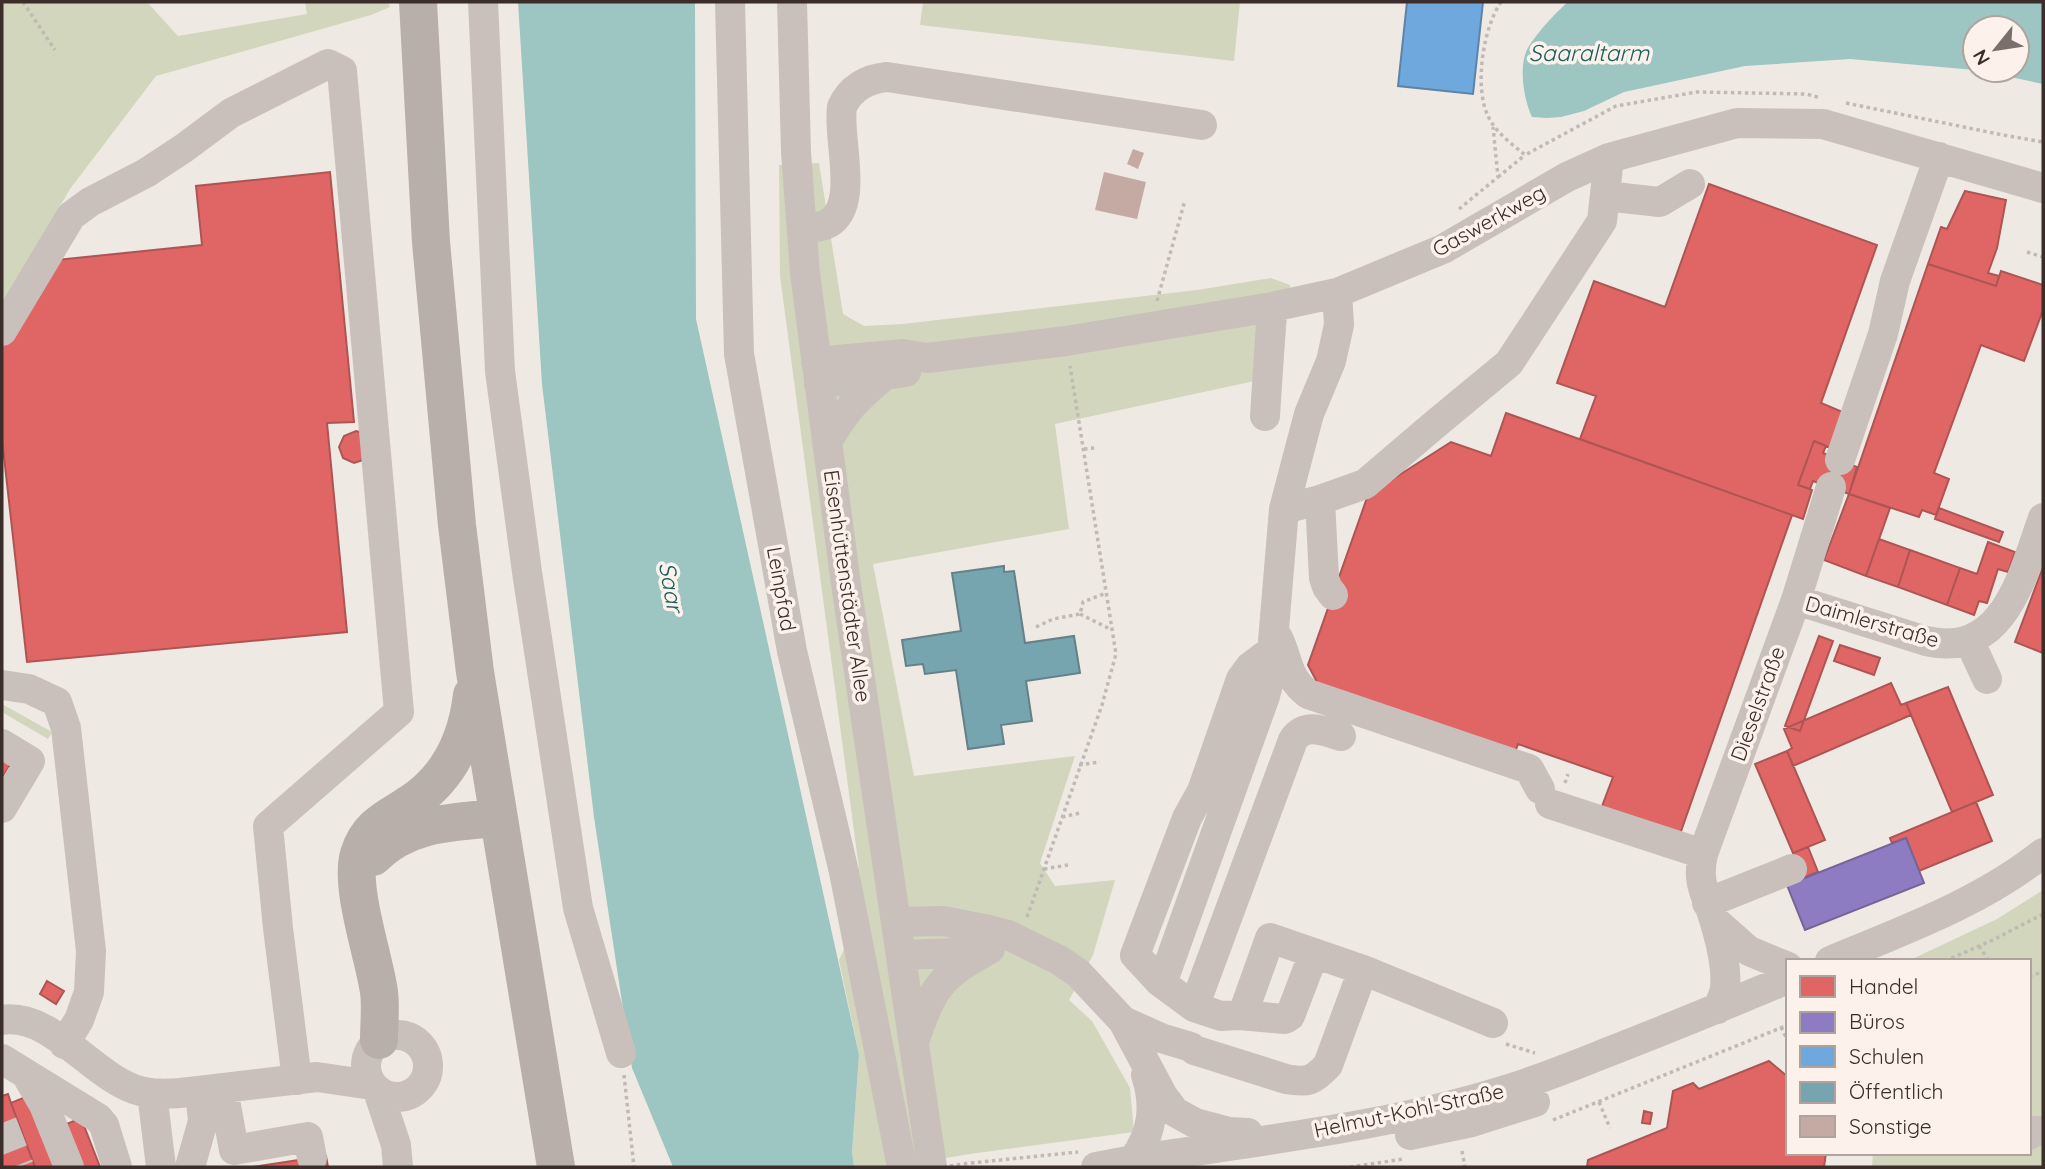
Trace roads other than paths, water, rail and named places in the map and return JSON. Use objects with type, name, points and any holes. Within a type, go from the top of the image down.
[{"type":"main road","points":[[418,2],[431,242],[457,525],[475,672],[556,1167]]},
{"type":"main road","points":[[385,1043],[379,994],[358,890],[358,857],[365,839],[376,826],[411,803],[430,787],[448,766],[462,742],[470,715],[475,672]]},
{"type":"main road","points":[[411,803],[464,790],[497,802]]},
{"type":"main road","points":[[358,890],[365,867],[387,843],[402,834],[447,823],[497,802]]},
{"type":"street","points":[[483,2],[500,371],[527,572],[578,908],[621,1053]]},
{"type":"street","name":"Leinpfad","points":[[730,2],[739,354],[792,652],[844,872],[902,1167]]},
{"type":"street","name":"Eisenhüttenstädter Allee","points":[[792,2],[796,152],[818,373],[932,1167]]},
{"type":"street","points":[[2,331],[71,216],[90,202],[146,173],[231,113],[328,64],[342,71],[399,712],[268,826],[278,928],[307,1078]]},
{"type":"street","points":[[802,228],[827,224],[841,207],[845,192],[842,107],[858,86],[876,78],[900,79],[1202,125]]},
{"type":"street","name":"Gaswerkweg","points":[[818,373],[903,354],[927,358],[1066,341],[1272,307],[1338,293],[1443,248],[1567,177],[1609,158],[1737,123],[1823,124],[2043,188]]},
{"type":"street","name":"Dieselstraße","points":[[1718,1009],[1725,989],[1724,965],[1702,887],[1700,870],[1703,854],[1796,600],[1883,334],[1895,281],[1939,157]]},
{"type":"street","points":[[1284,509],[1365,484],[1509,363],[1602,221],[1609,158]]},
{"type":"street","points":[[1605,196],[1660,202],[1690,184]]},
{"type":"street","points":[[1314,953],[1288,1018],[1239,1014],[1222,1016],[1194,1007],[1167,987],[1164,979],[1270,677],[1284,509],[1309,414],[1331,361],[1339,325],[1338,293]]},
{"type":"street","points":[[1265,416],[1272,307]]},
{"type":"street","name":"Gaswerkweg","points":[[818,373],[884,376],[910,371],[927,358]]},
{"type":"street","name":"Gaswerkweg","points":[[827,442],[858,397],[884,376]]},
{"type":"street","points":[[1320,500],[1325,578],[1333,595]]},
{"type":"street","points":[[1987,679],[1981,640],[2010,604],[2043,518]]},
{"type":"street","name":"Daimlerstraße","points":[[1796,600],[1926,641],[1946,644],[1981,640]]},
{"type":"street","points":[[1272,640],[1280,642],[1293,680],[1308,694],[1529,769],[1543,793],[1703,854]]},
{"type":"street","points":[[2,685],[29,689],[57,702],[66,728],[91,951],[89,992],[79,1020],[64,1044]]},
{"type":"street","points":[[1194,1007],[1293,740],[1299,733],[1311,729],[1341,736]]},
{"type":"street","points":[[2,744],[30,761],[2,808]]},
{"type":"street","points":[[1835,959],[1939,916],[1996,886],[2043,853]]},
{"type":"street","points":[[1786,966],[1749,951],[1711,912],[1792,869]]},
{"type":"street","points":[[1886,959],[1947,934],[2006,903],[2043,878]]},
{"type":"street","points":[[897,922],[943,921],[989,930],[1008,935],[1059,960],[1078,973],[1123,1021],[1175,1112],[1195,1123],[1229,1132],[1290,1136]]},
{"type":"street","points":[[1239,1014],[1245,1007],[1270,938],[1363,970],[1495,1032]]},
{"type":"street","points":[[901,955],[956,953],[1022,943]]},
{"type":"street","points":[[914,1042],[926,1007],[938,985],[958,967],[990,949]]},
{"type":"street","points":[[1123,1021],[1191,1047],[1194,1051],[1286,1079],[1301,1082],[1311,1080],[1328,1065],[1363,970]]},
{"type":"street","name":"Helmut-Kohl-Straße","points":[[1086,1159],[1133,1160],[1413,1114],[1502,1091],[1563,1070],[1718,1009],[1784,1007]]},
{"type":"street","name":"Helmut-Kohl-Straße","points":[[1229,1166],[1427,1132],[1483,1119],[1516,1109],[1784,1007]]},
{"type":"street","points":[[8,1027],[30,1021],[116,1079],[141,1092],[170,1094],[307,1078],[386,1090],[415,1090],[422,1084],[428,1066],[426,1056],[415,1041],[385,1043],[307,1078]]},
{"type":"street","points":[[385,1043],[366,1069],[386,1090],[397,1156]]},
{"type":"street","points":[[1140,1054],[1194,1051]]},
{"type":"street","points":[[1133,1160],[1144,1145],[1151,1119],[1151,1091],[1140,1054]]},
{"type":"street","points":[[2,1059],[94,1116],[117,1167]]},
{"type":"street","points":[[27,1076],[44,1105],[69,1167]]},
{"type":"street","points":[[94,1116],[116,1079]]},
{"type":"street","points":[[211,1090],[235,1159]]},
{"type":"street","points":[[191,1161],[211,1090]]},
{"type":"street","points":[[152,1093],[161,1167]]},
{"type":"street","points":[[191,1161],[206,1150],[235,1159],[309,1137],[312,1158]]},
{"type":"water","name":"Saar","points":[[518,2],[695,2],[696,319],[859,1055],[852,1152],[854,1167],[673,1167],[632,1068],[594,817],[542,384]]},
{"type":"water","name":"Saaraltarm","points":[[1568,2],[2043,2],[2043,84],[2031,81],[2031,14],[1961,14],[1961,69],[1850,59],[1745,66],[1624,92],[1584,111],[1561,117],[1532,117],[1523,85],[1524,59],[1533,40]]},
{"type":"tunnel","points":[[2,1123],[19,1167]]}]
